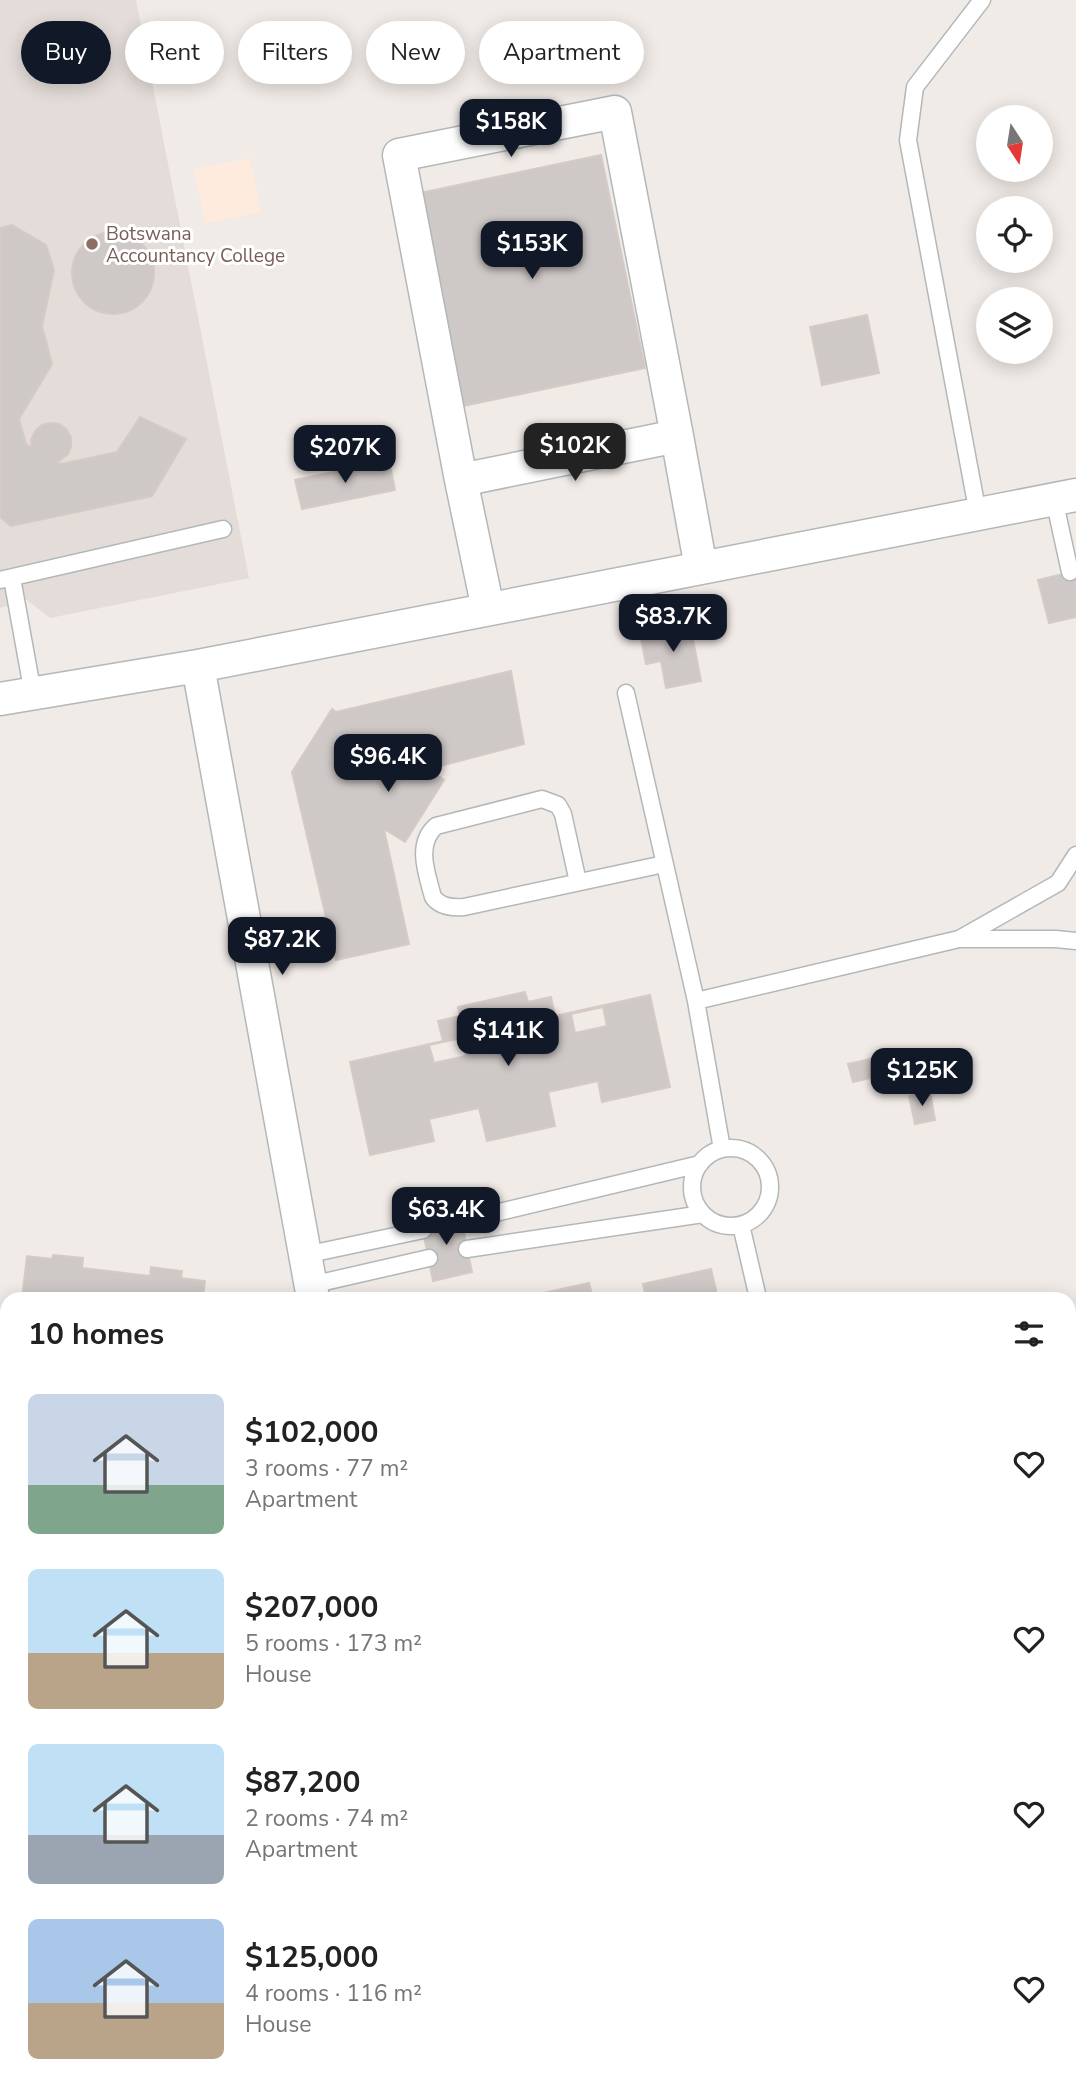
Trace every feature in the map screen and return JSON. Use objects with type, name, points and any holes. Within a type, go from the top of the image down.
[{"type":"street","points":[[488,609],[399,155],[615,111],[701,568]]},
{"type":"street","points":[[461,480],[677,436]]},
{"type":"street","points":[[0,699],[198,666],[1065,497]]},
{"type":"street","points":[[198,666],[310,1280]]},
{"type":"lane","points":[[978,514],[908,140],[915,87],[982,0]]},
{"type":"lane","points":[[1065,497],[1070,572]]},
{"type":"lane","points":[[33,694],[4,577],[223,529]]},
{"type":"lane","points":[[626,693],[696,1000],[722,1149]]},
{"type":"lane","points":[[578,882],[563,814],[558,805],[542,799],[436,826],[428,832],[423,855],[433,897],[447,907],[464,907],[664,864]]},
{"type":"lane","points":[[959,939],[1058,883],[1076,855]]},
{"type":"lane","points":[[696,1000],[959,939],[1076,941]]},
{"type":"lane","points":[[736,1148],[760,1160],[767,1171],[770,1184],[769,1197],[763,1209],[753,1219],[741,1224],[714,1222],[703,1214],[692,1190],[694,1176],[700,1164],[710,1154],[722,1149],[736,1148]]},
{"type":"lane","points":[[462,1221],[700,1164]]},
{"type":"lane","points":[[467,1250],[703,1214]]},
{"type":"lane","points":[[741,1224],[757,1292]]},
{"type":"lane","points":[[310,1280],[423,1230]]},
{"type":"lane","points":[[310,1280],[429,1258]]},
{"type":"shaded area","name":"Botswana Accountancy College","points":[[0,0],[136,0],[140,21],[125,21],[125,84],[152,84],[249,578],[50,618],[27,600],[0,608]]},
{"type":"shaded area","points":[[250,158],[261,212],[205,223],[194,169]]},
{"type":"building","points":[[601,155],[645,368],[463,406],[420,193]]},
{"type":"building","points":[[12,225],[46,245],[54,270],[42,326],[52,364],[19,419],[26,444],[32,448],[31,440],[35,431],[50,423],[59,424],[71,437],[68,454],[57,462],[61,464],[117,452],[140,417],[186,439],[152,496],[11,526],[0,517],[0,228]]},
{"type":"building","points":[[113,232],[129,235],[142,244],[151,257],[154,273],[151,289],[142,302],[129,311],[113,314],[97,311],[84,302],[75,289],[72,273],[75,257],[84,244],[97,235]]},
{"type":"building","points":[[867,315],[879,373],[822,385],[810,327]]},
{"type":"building","points":[[389,460],[395,490],[302,509],[295,480]]},
{"type":"building","points":[[1076,571],[1076,617],[1049,623],[1038,580]]},
{"type":"building","points":[[690,624],[701,681],[666,688],[661,661],[646,664],[640,633]]},
{"type":"building","points":[[511,671],[524,744],[429,769],[444,780],[405,842],[384,829],[409,944],[336,960],[292,772],[332,709],[336,712]]},
{"type":"building","points":[[525,992],[528,1002],[551,997],[555,1016],[650,995],[670,1087],[602,1102],[598,1081],[548,1092],[555,1126],[487,1141],[479,1108],[429,1119],[434,1141],[370,1155],[350,1062],[443,1041],[438,1021],[460,1016],[458,1007]],"holes":[[[603,1007],[607,1026],[575,1033],[571,1014]],[[534,1019],[538,1040],[505,1048],[500,1026]],[[462,1038],[466,1056],[434,1063],[429,1045]]]},
{"type":"building","points":[[879,1057],[883,1075],[853,1082],[848,1064]]},
{"type":"building","points":[[930,1092],[935,1120],[915,1124],[909,1096]]},
{"type":"building","points":[[460,1213],[472,1272],[433,1281],[421,1221]]},
{"type":"building","points":[[53,1255],[83,1258],[82,1268],[150,1276],[151,1267],[182,1271],[181,1278],[205,1281],[204,1292],[23,1292],[27,1256],[52,1259]]},
{"type":"building","points":[[711,1269],[717,1292],[645,1292],[643,1284]]},
{"type":"building","points":[[589,1283],[591,1292],[548,1292]]},
{"type":"place","name":"Botswana Accountancy College","points":[[92,244]]}]
